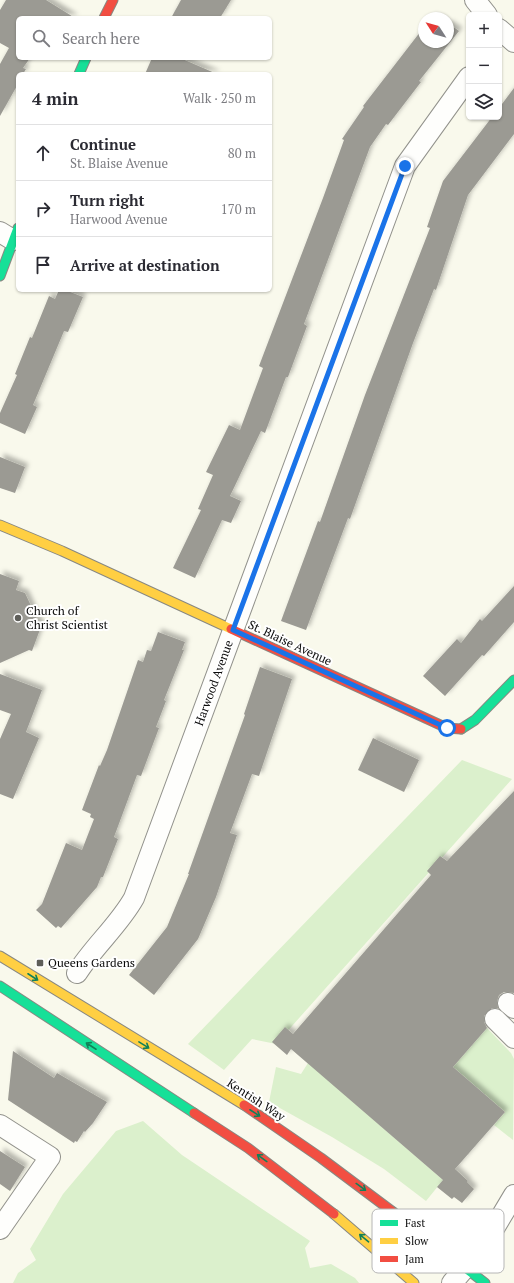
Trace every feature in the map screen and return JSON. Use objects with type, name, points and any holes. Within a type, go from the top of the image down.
[{"type":"main road","points":[[80,72],[85,60]]},
{"type":"main road","points":[[0,276],[10,233]]},
{"type":"main road","name":"St. Blaise Avenue","points":[[0,525],[62,551],[447,728],[462,729],[475,720],[514,680]]},
{"type":"main road","name":"Kentish Way","points":[[0,956],[150,1050],[223,1092],[266,1120],[370,1193],[390,1209]]},
{"type":"main road","points":[[0,986],[248,1148],[342,1220],[372,1246]]},
{"type":"main road","points":[[403,1273],[414,1283]]},
{"type":"main road","name":"Kentish Way","points":[[471,1273],[485,1283]]},
{"type":"street","points":[[475,0],[485,12]]},
{"type":"street","name":"Harwood Avenue","points":[[75,972],[126,912],[134,898],[405,166],[466,81]]},
{"type":"street","points":[[495,1019],[514,1038]]},
{"type":"street","points":[[0,1125],[50,1157],[0,1229]]},
{"type":"street","points":[[504,1212],[514,1195]]},
{"type":"street","points":[[452,1283],[462,1273]]},
{"type":"green space","points":[[462,760],[512,779],[276,1044],[252,1039],[224,1070],[188,1044]]},
{"type":"green space","points":[[487,1028],[511,1053],[514,1059],[513,1140],[494,1125],[505,1112],[453,1067]]},
{"type":"green space","points":[[308,1063],[443,1180],[426,1201],[384,1169],[332,1137],[269,1102],[276,1067],[301,1074]]},
{"type":"green space","points":[[143,1121],[182,1155],[310,1241],[305,1248],[310,1268],[331,1264],[355,1278],[359,1283],[13,1283],[18,1273],[36,1260],[30,1249],[63,1194],[116,1131]]},
{"type":"building","points":[[6,0],[46,0],[72,16],[16,16],[16,60],[29,60],[23,68],[26,69],[24,72],[16,72],[16,88],[0,116],[0,64],[9,48],[0,43],[0,10]]},
{"type":"building","points":[[181,0],[231,0],[221,16],[172,16]]},
{"type":"building","points":[[454,27],[459,31],[454,37]]},
{"type":"building","points":[[418,35],[418,48],[445,48],[419,81],[421,82],[388,125],[386,124],[370,147],[304,324],[307,326],[288,377],[286,377],[265,433],[261,431],[230,496],[241,501],[231,523],[222,520],[195,578],[173,568],[201,510],[198,509],[213,475],[206,472],[229,425],[240,430],[263,368],[259,366],[323,198],[344,140],[342,139],[364,107],[363,106]]},
{"type":"building","points":[[151,60],[185,60],[212,72],[146,72]]},
{"type":"building","points":[[514,88],[514,134],[468,195],[436,290],[434,289],[413,343],[350,519],[348,518],[306,630],[281,621],[318,521],[320,522],[365,395],[430,228],[427,227],[443,181],[490,120],[502,120],[502,104]]},
{"type":"building","points":[[58,292],[70,292],[83,297],[68,332],[64,331],[33,405],[37,407],[25,434],[0,423],[0,413],[17,375],[15,374],[30,337],[32,338],[49,296],[55,299]]},
{"type":"building","points":[[0,457],[25,467],[15,493],[0,488]]},
{"type":"building","name":"Church of Christ Scientist","points":[[0,574],[19,581],[16,590],[25,593],[39,623],[42,624],[32,651],[29,650],[0,663]]},
{"type":"building","points":[[514,586],[514,622],[484,656],[482,655],[445,696],[423,676],[457,639],[461,643],[480,619],[482,621]]},
{"type":"building","points":[[158,632],[185,642],[182,650],[184,650],[164,700],[166,701],[156,727],[159,728],[141,776],[137,775],[114,837],[118,839],[103,877],[101,877],[97,887],[61,928],[58,926],[56,928],[36,910],[42,904],[66,843],[82,850],[94,819],[90,817],[91,814],[82,810],[99,765],[100,766],[107,750],[138,660],[143,662],[147,650],[151,651]]},
{"type":"building","points":[[260,667],[292,679],[259,776],[252,774],[230,833],[237,835],[216,897],[198,939],[154,995],[129,975],[167,927],[189,874],[245,715],[244,714]]},
{"type":"building","points":[[0,674],[42,690],[26,732],[39,738],[13,799],[0,794],[0,739],[11,714],[0,710]]},
{"type":"building","points":[[373,738],[419,760],[404,792],[358,770]]},
{"type":"building","points":[[514,791],[514,993],[504,992],[499,995],[497,1001],[498,1008],[492,1008],[484,1016],[484,1022],[487,1028],[453,1067],[505,1112],[455,1169],[474,1189],[462,1203],[454,1197],[452,1199],[437,1187],[443,1180],[291,1049],[287,1055],[272,1042],[285,1027],[293,1034],[431,875],[427,871],[440,856],[447,861]]},
{"type":"building","points":[[13,1051],[54,1078],[57,1073],[107,1102],[93,1123],[85,1132],[84,1131],[77,1142],[75,1141],[74,1143],[8,1100]]},
{"type":"building","points":[[0,1151],[25,1167],[10,1191],[0,1184]]},
{"type":"traffic: fast","points":[[80,72],[85,60]]},
{"type":"traffic: fast","points":[[0,276],[16,233]]},
{"type":"traffic: fast","points":[[461,729],[475,720],[514,680]]},
{"type":"traffic: fast","points":[[0,986],[194,1113]]},
{"type":"traffic: fast","points":[[472,1273],[485,1283]]},
{"type":"traffic: slow","points":[[0,525],[62,551],[231,629]]},
{"type":"traffic: slow","points":[[0,956],[244,1105]]},
{"type":"traffic: slow","points":[[334,1214],[372,1247]]},
{"type":"traffic: slow","points":[[402,1273],[414,1283]]},
{"type":"traffic: jam","points":[[105,16],[113,0]]},
{"type":"traffic: jam","points":[[231,629],[447,728],[461,729]]},
{"type":"traffic: jam","points":[[244,1105],[321,1158],[389,1209]]},
{"type":"traffic: jam","points":[[194,1113],[248,1148],[334,1214]]},
{"type":"place","name":"Church of Christ Scientist","points":[[18,618]]},
{"type":"place","name":"Queens Gardens","points":[[40,963]]},
{"type":"route","points":[[405,166],[233,630],[447,728]]}]
